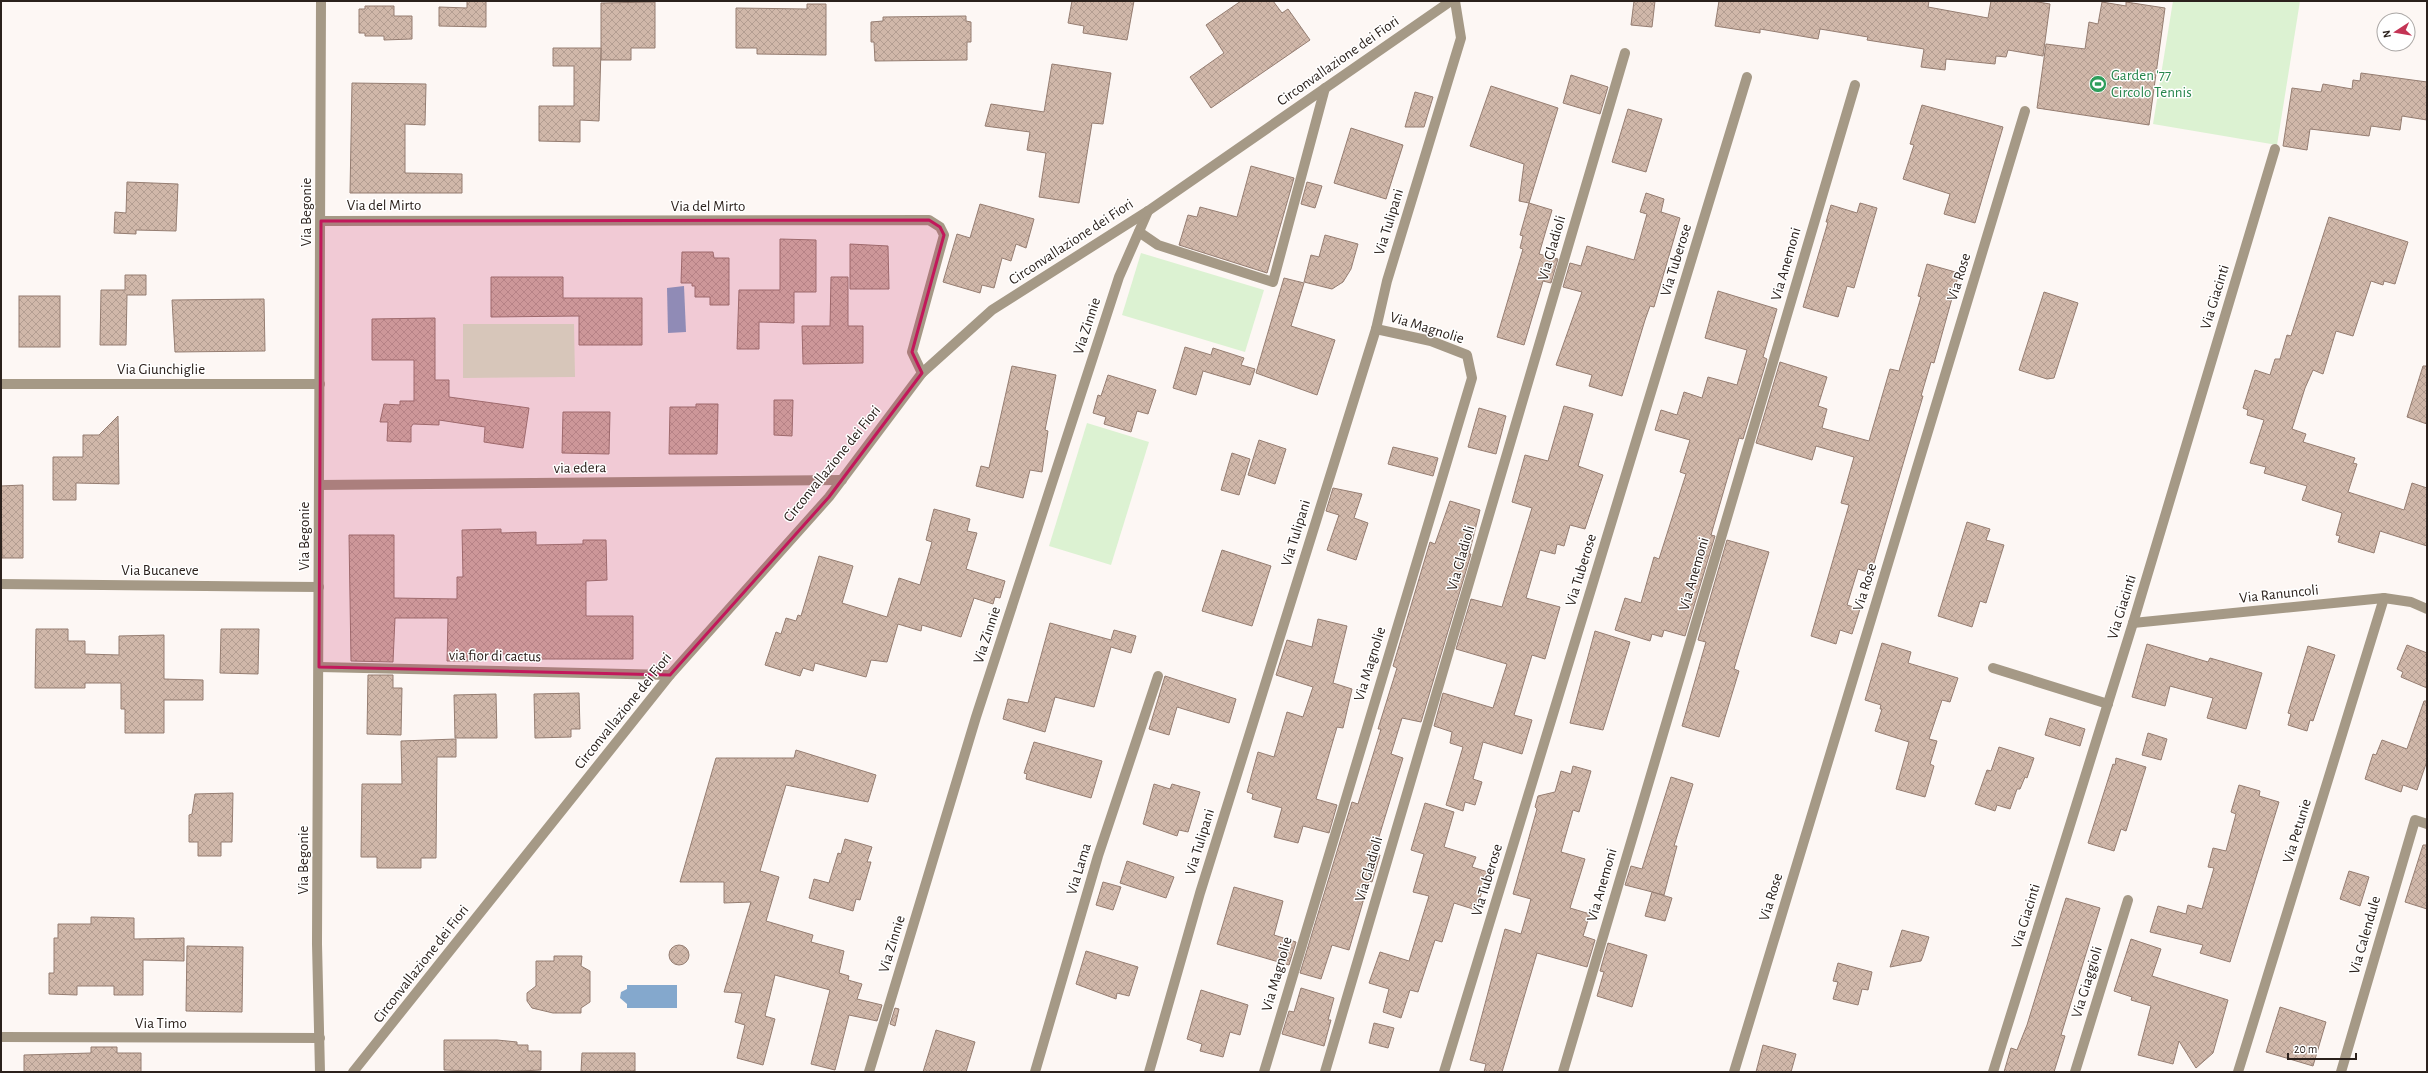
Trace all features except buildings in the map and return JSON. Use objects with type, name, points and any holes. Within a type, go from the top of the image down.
[{"type":"street","name":"Via Begonie","points":[[320,1072],[317,944],[321,1]]},
{"type":"street","name":"Circonvallazione dei Fiori","points":[[353,1072],[670,675],[842,480],[922,373],[992,310],[1148,211],[1450,1]]},
{"type":"street","name":"Via Tulipani","points":[[1149,1072],[1200,893],[1376,328],[1387,281],[1461,38],[1455,1]]},
{"type":"street","name":"Via Gladioli","points":[[1325,1072],[1625,53]]},
{"type":"street","name":"Via Tuberose","points":[[1444,1072],[1747,77]]},
{"type":"street","name":"Via Anemoni","points":[[1563,1072],[1855,85]]},
{"type":"street","points":[[1139,232],[1158,245],[1273,282],[1325,88]]},
{"type":"street","name":"Via Rose","points":[[1734,1072],[2025,111]]},
{"type":"street","name":"Via Giacinti","points":[[1993,1072],[2133,623],[2275,150]]},
{"type":"street","name":"Via Zinnie","points":[[869,1072],[979,709],[1119,276],[1148,211]]},
{"type":"street","name":"Via del Mirto","points":[[321,221],[929,220],[940,226],[944,236],[912,352],[922,373]]},
{"type":"street","name":"Via Magnolie","points":[[1264,1072],[1472,378],[1467,356],[1431,342],[1376,328]]},
{"type":"street","name":"Via Giunchiglie","points":[[1,384],[320,384]]},
{"type":"street","name":"via edera","points":[[320,485],[842,480]]},
{"type":"street","name":"Via Bucaneve","points":[[1,584],[319,587]]},
{"type":"street","name":"Via Ranuncoli","points":[[2133,623],[2384,598],[2411,602],[2427,609]]},
{"type":"street","name":"Via Petunie","points":[[2238,1072],[2384,598]]},
{"type":"street","name":"via fior di cactus","points":[[319,667],[670,675]]},
{"type":"street","points":[[1993,668],[2108,704]]},
{"type":"street","name":"Via Lama","points":[[1035,1072],[1098,856],[1158,676]]},
{"type":"street","name":"Via Calendule","points":[[2341,1072],[2415,820],[2427,824]]},
{"type":"street","name":"Via Giaggioli","points":[[2075,1072],[2128,900]]},
{"type":"street","name":"Via Timo","points":[[1,1037],[320,1038]]},
{"type":"highlighted area","points":[[929,220],[940,227],[944,235],[912,352],[922,373],[829,497],[670,675],[319,667],[321,221]]},
{"type":"green space","points":[[2173,1],[2300,1],[2277,145],[2153,124]]},
{"type":"green space","points":[[1141,253],[1264,290],[1245,352],[1122,315]]},
{"type":"green space","points":[[463,324],[574,324],[575,377],[463,378]]},
{"type":"green space","points":[[1087,423],[1149,442],[1111,565],[1049,546]]},
{"type":"water","points":[[684,286],[686,332],[668,333],[667,288]]},
{"type":"water","points":[[627,985],[677,985],[677,1008],[627,1008],[627,1004],[620,998],[621,992],[627,989]]},
{"type":"place","name":"Garden '77 Circolo Tennis","points":[[2098,84]]}]
